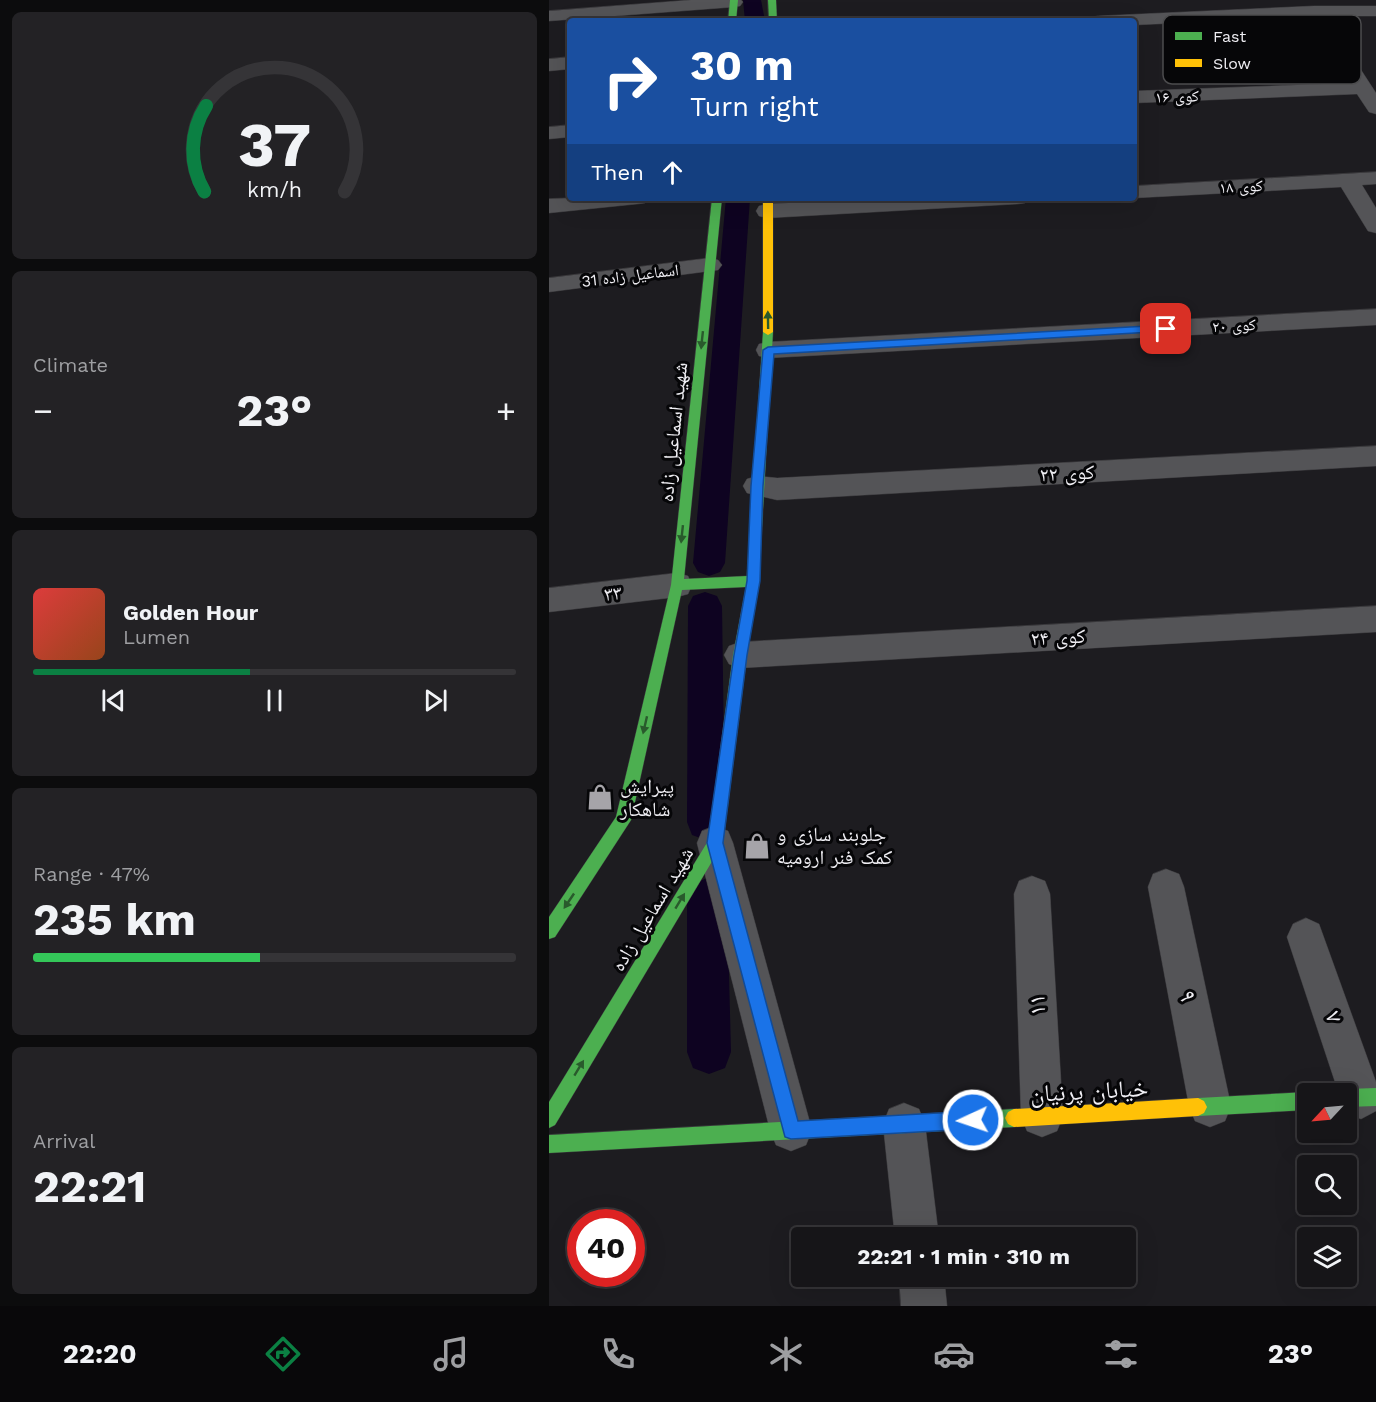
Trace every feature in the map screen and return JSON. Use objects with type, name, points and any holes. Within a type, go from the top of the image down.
[{"type":"street","points":[[772,0],[773,18]]},
{"type":"street","points":[[1228,15],[1376,11],[1373,0]]},
{"type":"street","points":[[549,16],[734,1],[732,18]]},
{"type":"street","points":[[1314,11],[1317,15]]},
{"type":"street","points":[[1137,19],[1163,18]]},
{"type":"street","points":[[549,65],[567,63]]},
{"type":"street","points":[[1360,84],[1376,108]]},
{"type":"street","name":"کوی ۱۶","points":[[1137,98],[1363,88]]},
{"type":"street","points":[[549,133],[567,131]]},
{"type":"street","name":"کوی ۱۸","points":[[1137,192],[1376,178]]},
{"type":"street","points":[[1348,180],[1376,226]]},
{"type":"street","points":[[549,206],[603,201]]},
{"type":"street","name":"شهید اسماعیل زاده","points":[[549,931],[623,820],[677,585],[717,201]]},
{"type":"street","points":[[767,205],[910,201]]},
{"type":"street","name":"شهید اسماعیل زاده","points":[[549,1119],[715,843],[740,655],[753,581],[757,486],[768,350],[767,205]]},
{"type":"street","name":"اسماعیل زاده 31","points":[[549,285],[710,265]]},
{"type":"street","name":"کوی ۲۰","points":[[768,350],[1376,317]]},
{"type":"street","name":"کوی ۲۲","points":[[757,486],[777,489],[1376,456]]},
{"type":"street","points":[[677,585],[753,581]]},
{"type":"street","name":"۳۳","points":[[549,600],[677,585]]},
{"type":"street","name":"کوی ۲۴","points":[[740,655],[1376,619]]},
{"type":"street","points":[[715,843],[791,1130]]},
{"type":"street","name":"۹","points":[[1166,886],[1210,1106]]},
{"type":"street","name":"۱۱","points":[[1032,894],[1042,1116]]},
{"type":"street","name":"۷","points":[[1306,937],[1361,1098]]},
{"type":"street","name":"خیابان پرنیان","points":[[549,1144],[1297,1102]]},
{"type":"street","points":[[904,1124],[916,1227]]},
{"type":"street","points":[[922,1287],[924,1306]]},
{"type":"waterway","points":[[752,0],[755,18]]},
{"type":"waterway","points":[[709,563],[738,201]]},
{"type":"waterway","points":[[705,606],[706,822]]},
{"type":"waterway","points":[[707,898],[709,1052]]},
{"type":"traffic: fast","points":[[732,18],[734,0]]},
{"type":"traffic: fast","points":[[772,0],[773,18]]},
{"type":"traffic: fast","points":[[549,931],[623,820],[677,585],[717,201]]},
{"type":"traffic: fast","points":[[549,1119],[715,843],[740,655],[753,581],[768,332]]},
{"type":"traffic: fast","points":[[677,585],[753,581]]},
{"type":"traffic: fast","points":[[1357,1098],[1376,1097]]},
{"type":"traffic: fast","points":[[1198,1107],[1297,1102]]},
{"type":"traffic: fast","points":[[549,1144],[1014,1118]]},
{"type":"traffic: slow","points":[[768,201],[768,332]]},
{"type":"traffic: slow","points":[[1014,1118],[1198,1107]]},
{"type":"place","name":"پیرایش شاهکار","points":[[600,797]]},
{"type":"place","name":"جلوبند سازی و کمک فنر ارومیه","points":[[757,846]]},
{"type":"route","points":[[973,1120],[791,1130],[773,1064],[715,843],[740,655],[753,581],[757,486],[768,350],[1166,329]]}]
